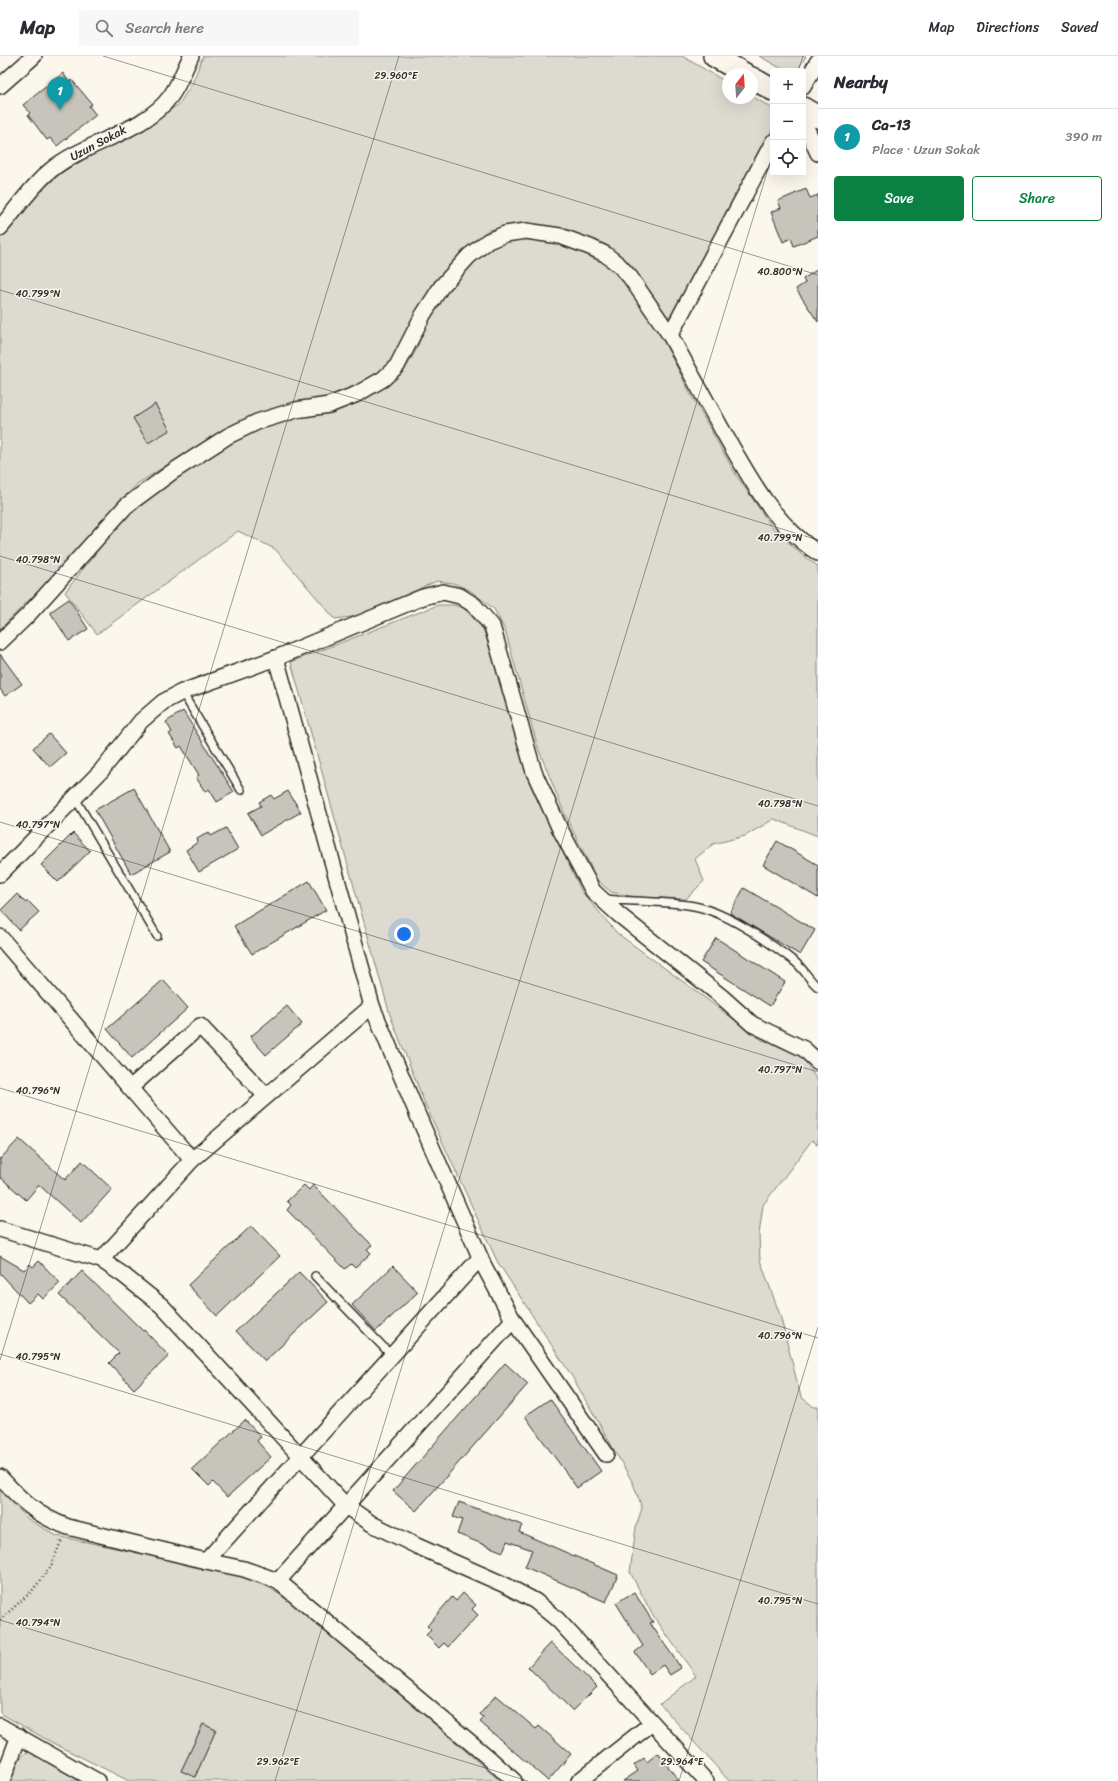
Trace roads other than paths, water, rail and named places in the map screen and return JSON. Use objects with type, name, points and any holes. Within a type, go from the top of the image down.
[{"type":"street","points":[[0,86],[34,56]]},
{"type":"street","name":"Uzun Sokak","points":[[0,228],[36,184],[51,170],[88,147],[136,124],[161,106],[178,85],[191,56]]},
{"type":"street","points":[[714,56],[735,68]]},
{"type":"street","points":[[806,82],[818,61]]},
{"type":"street","points":[[758,81],[770,88]]},
{"type":"street","points":[[806,110],[818,117]]},
{"type":"street","points":[[806,128],[818,154]]},
{"type":"street","points":[[670,334],[770,148]]},
{"type":"street","points":[[0,642],[28,615],[126,506],[172,472],[228,436],[257,422],[296,410],[329,405],[357,394],[383,379],[397,366],[423,314],[441,287],[468,256],[488,241],[505,234],[526,231],[560,236],[590,246],[619,264],[652,307],[670,334],[754,484],[784,525],[818,553]]},
{"type":"street","points":[[0,874],[76,798],[101,771],[141,722],[163,702],[182,692],[276,658],[423,597],[443,592],[460,596],[474,605],[492,626],[534,772],[559,827],[593,891],[689,972],[722,997],[752,1024],[804,1049],[818,1062]]},
{"type":"street","points":[[276,658],[372,1006],[480,1258],[513,1320],[606,1454]]},
{"type":"street","points":[[0,937],[192,1160]]},
{"type":"street","points":[[101,1260],[192,1160],[372,1006]]},
{"type":"street","points":[[130,1088],[200,1026],[266,1096]]},
{"type":"street","points":[[0,1230],[101,1260],[122,1274],[162,1306],[346,1506],[379,1528],[505,1585],[535,1602],[558,1620],[706,1781]]},
{"type":"street","points":[[206,1561],[480,1258]]},
{"type":"street","points":[[278,1581],[513,1320]]},
{"type":"street","points":[[0,1477],[24,1503],[50,1520],[68,1528],[244,1569],[278,1581],[490,1759],[514,1781]]},
{"type":"street","points":[[580,1781],[652,1723]]},
{"type":"street","points":[[0,1726],[97,1781]]},
{"type":"street","points":[[2,1781],[19,1736]]},
{"type":"lane","points":[[182,692],[241,790]]},
{"type":"lane","points":[[76,798],[157,936]]},
{"type":"lane","points":[[602,899],[694,906],[709,910],[771,944],[797,964],[818,987]]},
{"type":"lane","points":[[315,1276],[392,1356]]},
{"type":"place","name":"Ca-13","points":[[60,110]]}]
